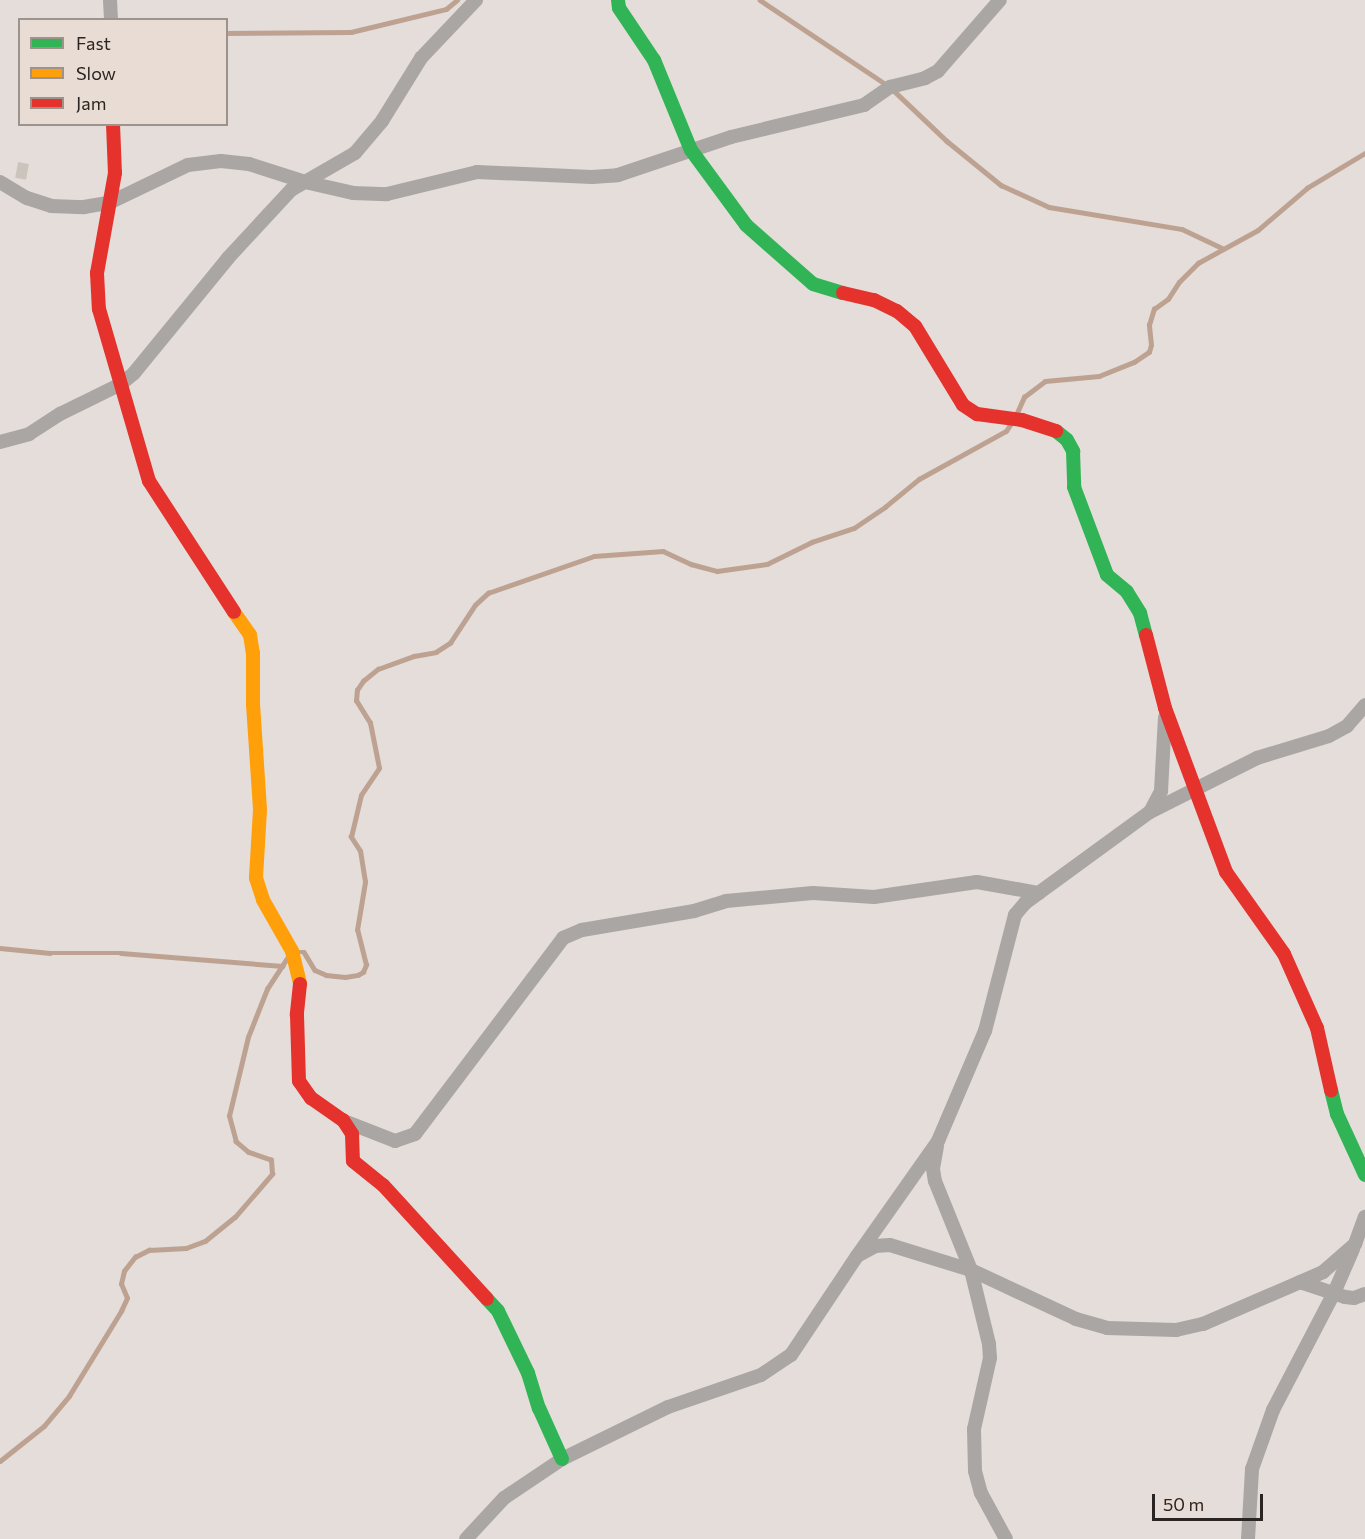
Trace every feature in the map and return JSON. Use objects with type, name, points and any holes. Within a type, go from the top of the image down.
[{"type":"street","points":[[110,0],[111,18]]},
{"type":"street","points":[[0,442],[29,434],[60,414],[121,384],[134,373],[228,258],[291,190],[355,153],[382,121],[421,58],[476,0]]},
{"type":"street","points":[[618,0],[620,8],[654,60],[691,150],[746,225],[813,284],[823,289],[874,300],[897,311],[915,327],[963,405],[977,414],[1022,420],[1055,430],[1067,440],[1073,451],[1074,487],[1107,575],[1127,592],[1140,612],[1165,708],[1226,872],[1284,954],[1317,1028],[1337,1114],[1365,1175]]},
{"type":"street","points":[[0,182],[27,198],[51,206],[84,207],[111,202],[188,165],[221,161],[249,164],[305,182],[353,193],[387,194],[477,172],[542,173],[592,177],[618,175],[731,137],[864,105],[890,87],[925,78],[938,71],[1000,0]]},
{"type":"street","points":[[113,126],[115,173],[97,273],[99,309],[149,481],[250,635],[253,653],[253,704],[260,810],[256,878],[263,900],[292,951],[301,987],[297,1015],[299,1081],[311,1098],[343,1120],[395,1141],[415,1134],[562,938],[582,930],[694,911],[726,901],[813,893],[874,897],[977,882],[1039,893]]},
{"type":"street","points":[[466,1539],[504,1498],[562,1459],[668,1407],[761,1375],[791,1355],[938,1141],[985,1031],[1016,915],[1025,903],[1150,812],[1257,758],[1329,736],[1347,726],[1365,705]]},
{"type":"street","points":[[1150,812],[1161,791],[1165,708]]},
{"type":"street","points":[[343,1120],[351,1134],[353,1161],[383,1185],[498,1311],[528,1373],[539,1408],[562,1459]]},
{"type":"street","points":[[938,1141],[933,1169],[935,1181],[971,1270],[989,1344],[990,1358],[974,1429],[975,1471],[981,1493],[1006,1539]]},
{"type":"street","points":[[1248,1539],[1252,1469],[1273,1410],[1334,1293],[1365,1218]]},
{"type":"street","points":[[857,1256],[875,1246],[890,1245],[971,1270],[1076,1319],[1107,1328],[1176,1330],[1203,1324],[1323,1272],[1355,1244]]},
{"type":"street","points":[[1300,1282],[1354,1298],[1365,1294]]},
{"type":"building","points":[[18,162],[29,164],[26,180],[15,178]]},
{"type":"waterway","points":[[228,33],[351,32],[446,9],[457,0]]},
{"type":"waterway","points":[[760,0],[890,87],[947,141],[1001,185],[1049,207],[1182,229],[1222,248]]},
{"type":"waterway","points":[[1016,415],[1024,397],[1045,381],[1099,376],[1134,362],[1149,352],[1151,345],[1149,325],[1154,309],[1168,299],[1179,282],[1198,263],[1258,230],[1307,188],[1365,153]]},
{"type":"waterway","points":[[299,952],[304,952],[315,970],[326,975],[345,977],[358,975],[363,972],[366,965],[357,930],[365,882],[360,851],[351,837],[361,795],[379,768],[370,723],[356,701],[357,690],[363,681],[378,669],[414,656],[436,652],[450,643],[475,605],[488,593],[594,556],[663,551],[691,564],[717,571],[767,564],[812,542],[854,528],[885,507],[919,479],[1006,431],[1010,425]]},
{"type":"waterway","points":[[0,948],[50,953],[121,953],[282,966]]},
{"type":"waterway","points":[[0,1461],[44,1426],[69,1396],[121,1311],[127,1298],[121,1284],[124,1271],[135,1257],[149,1250],[186,1248],[205,1241],[235,1217],[272,1174],[271,1160],[248,1152],[236,1142],[229,1116],[248,1037],[267,989],[288,957]]},
{"type":"traffic: fast","points":[[618,0],[619,8],[654,60],[691,150],[746,225],[813,284],[843,293]]},
{"type":"traffic: fast","points":[[1056,431],[1067,440],[1073,451],[1074,487],[1107,575],[1127,592],[1140,613],[1146,635]]},
{"type":"traffic: fast","points":[[1331,1090],[1337,1114],[1365,1175]]},
{"type":"traffic: fast","points":[[487,1299],[498,1311],[528,1373],[539,1408],[562,1459]]},
{"type":"traffic: slow","points":[[234,612],[250,635],[253,653],[253,704],[260,810],[256,878],[263,900],[292,951],[300,984]]},
{"type":"traffic: jam","points":[[113,126],[115,173],[97,273],[99,309],[149,481],[234,612]]},
{"type":"traffic: jam","points":[[843,293],[874,300],[897,311],[915,326],[963,405],[977,414],[1022,420],[1056,431]]},
{"type":"traffic: jam","points":[[1146,635],[1165,708],[1226,872],[1284,954],[1317,1028],[1331,1090]]},
{"type":"traffic: jam","points":[[300,984],[297,1015],[299,1081],[311,1098],[343,1120],[352,1134],[353,1161],[383,1185],[487,1299]]}]
